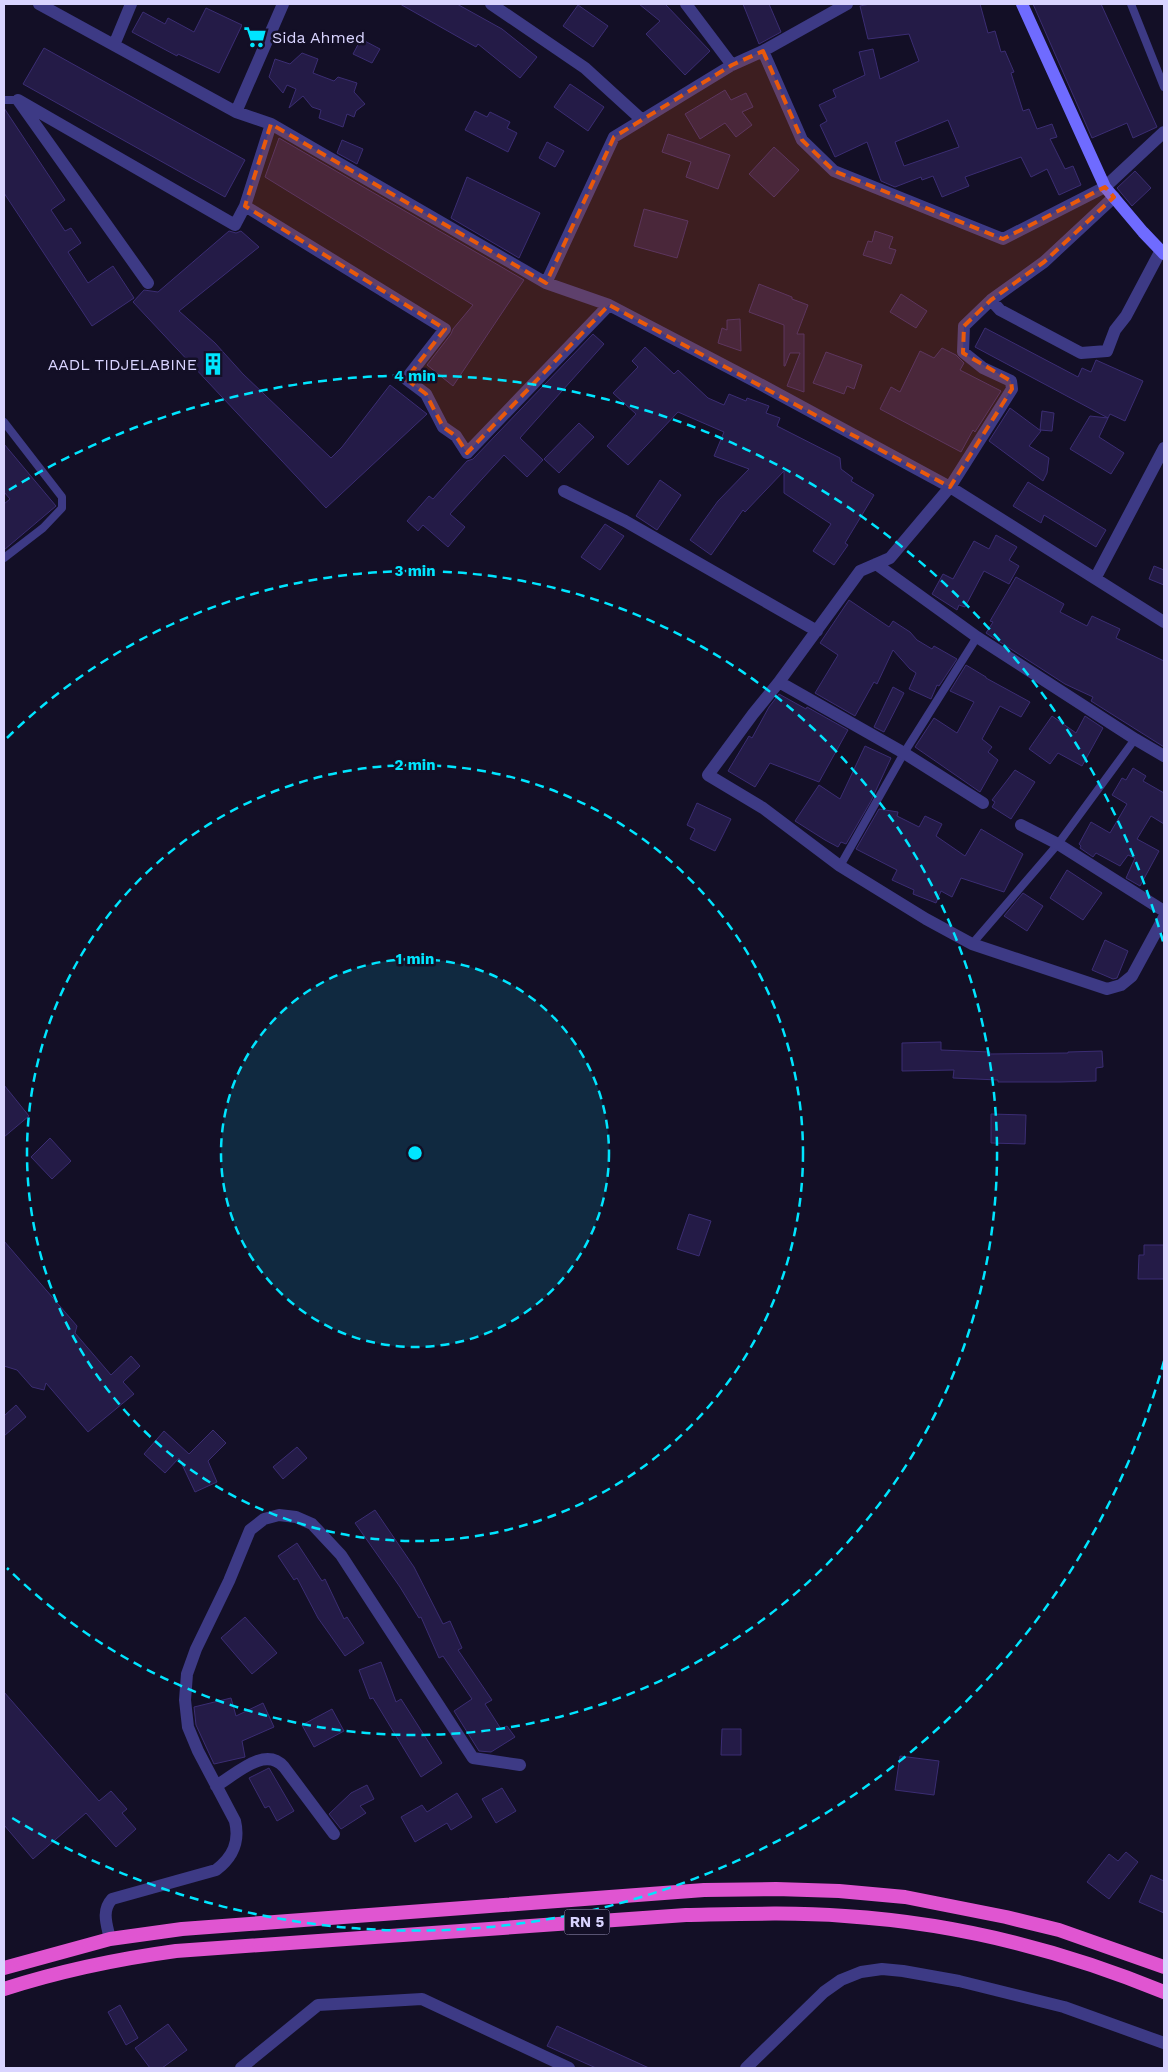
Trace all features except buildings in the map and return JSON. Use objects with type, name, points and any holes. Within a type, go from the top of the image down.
[{"type":"highway","name":"RN 5","points":[[4,1968],[110,1939],[192,1928],[694,1891],[776,1888],[872,1893],[958,1907],[1059,1930],[1164,1967]]},
{"type":"highway","name":"RN 5","points":[[4,1989],[102,1963],[176,1951],[686,1915],[769,1913],[844,1916],[946,1927],[1074,1958],[1164,1992]]},
{"type":"main road","points":[[1022,4],[1105,187],[1162,252]]},
{"type":"street","points":[[39,4],[236,112],[271,124],[546,283],[609,305],[950,487],[1096,577],[1164,622]]},
{"type":"street","points":[[114,45],[131,4]]},
{"type":"street","points":[[236,112],[283,4]]},
{"type":"street","points":[[491,4],[585,68],[642,120]]},
{"type":"street","points":[[686,4],[732,65]]},
{"type":"street","points":[[546,283],[614,137],[732,65],[763,51],[847,4]]},
{"type":"street","points":[[763,51],[802,140],[834,171],[1002,239],[1105,187],[1164,132]]},
{"type":"street","points":[[18,100],[235,225],[245,206],[271,124]]},
{"type":"street","points":[[18,100],[148,283]]},
{"type":"street","points":[[1114,197],[1044,262],[991,300],[964,326],[962,348],[965,354],[983,368],[1010,380],[1012,389],[950,487],[890,558],[860,571],[708,775],[763,808],[840,866],[926,920],[972,944],[1107,989],[1121,985],[1132,976],[1164,918]]},
{"type":"street","points":[[245,206],[445,329],[406,379],[426,394],[443,427],[456,436],[468,453],[609,305]]},
{"type":"street","points":[[991,300],[1000,310],[1081,353],[1107,351],[1116,330],[1126,316],[1162,252]]},
{"type":"street","points":[[1096,577],[1164,448]]},
{"type":"street","points":[[564,491],[626,521],[817,631]]},
{"type":"street","points":[[876,564],[977,637],[1134,739],[1164,756]]},
{"type":"street","points":[[779,682],[904,753],[983,803]]},
{"type":"street","points":[[1021,825],[1058,844],[1164,911]]},
{"type":"street","points":[[110,1939],[105,1912],[112,1899],[216,1870],[232,1854],[236,1844],[237,1832],[235,1821],[198,1751],[188,1727],[184,1700],[187,1674],[196,1649],[229,1581],[250,1530],[264,1519],[279,1515],[296,1517],[312,1524],[341,1555],[473,1758],[520,1765]]},
{"type":"street","points":[[216,1786],[260,1759],[271,1758],[276,1760],[284,1766],[334,1834]]},
{"type":"street","points":[[746,2068],[824,1992],[841,1980],[882,1969],[903,1971],[959,1982],[1064,2007],[1164,2043]]},
{"type":"street","points":[[241,2068],[318,2005],[422,1999],[569,2068]]},
{"type":"lane","points":[[1131,4],[1164,87]]},
{"type":"lane","points":[[4,100],[18,100]]},
{"type":"lane","points":[[4,422],[62,497],[62,508],[42,528],[4,558]]},
{"type":"lane","points":[[840,866],[904,753],[977,637]]},
{"type":"lane","points":[[972,944],[1058,844],[1134,739]]},
{"type":"highlighted area","points":[[763,51],[802,140],[834,171],[1003,239],[1105,187],[1114,197],[1044,262],[991,300],[964,326],[963,353],[1011,381],[1012,389],[950,487],[609,305],[467,453],[456,436],[443,427],[426,394],[406,379],[445,329],[245,206],[271,124],[546,283],[614,137],[732,65]]},
{"type":"place","name":"Sida Ahmed","points":[[255,37]]},
{"type":"place","name":"AADL TIDJELABINE","points":[[213,364]]}]
